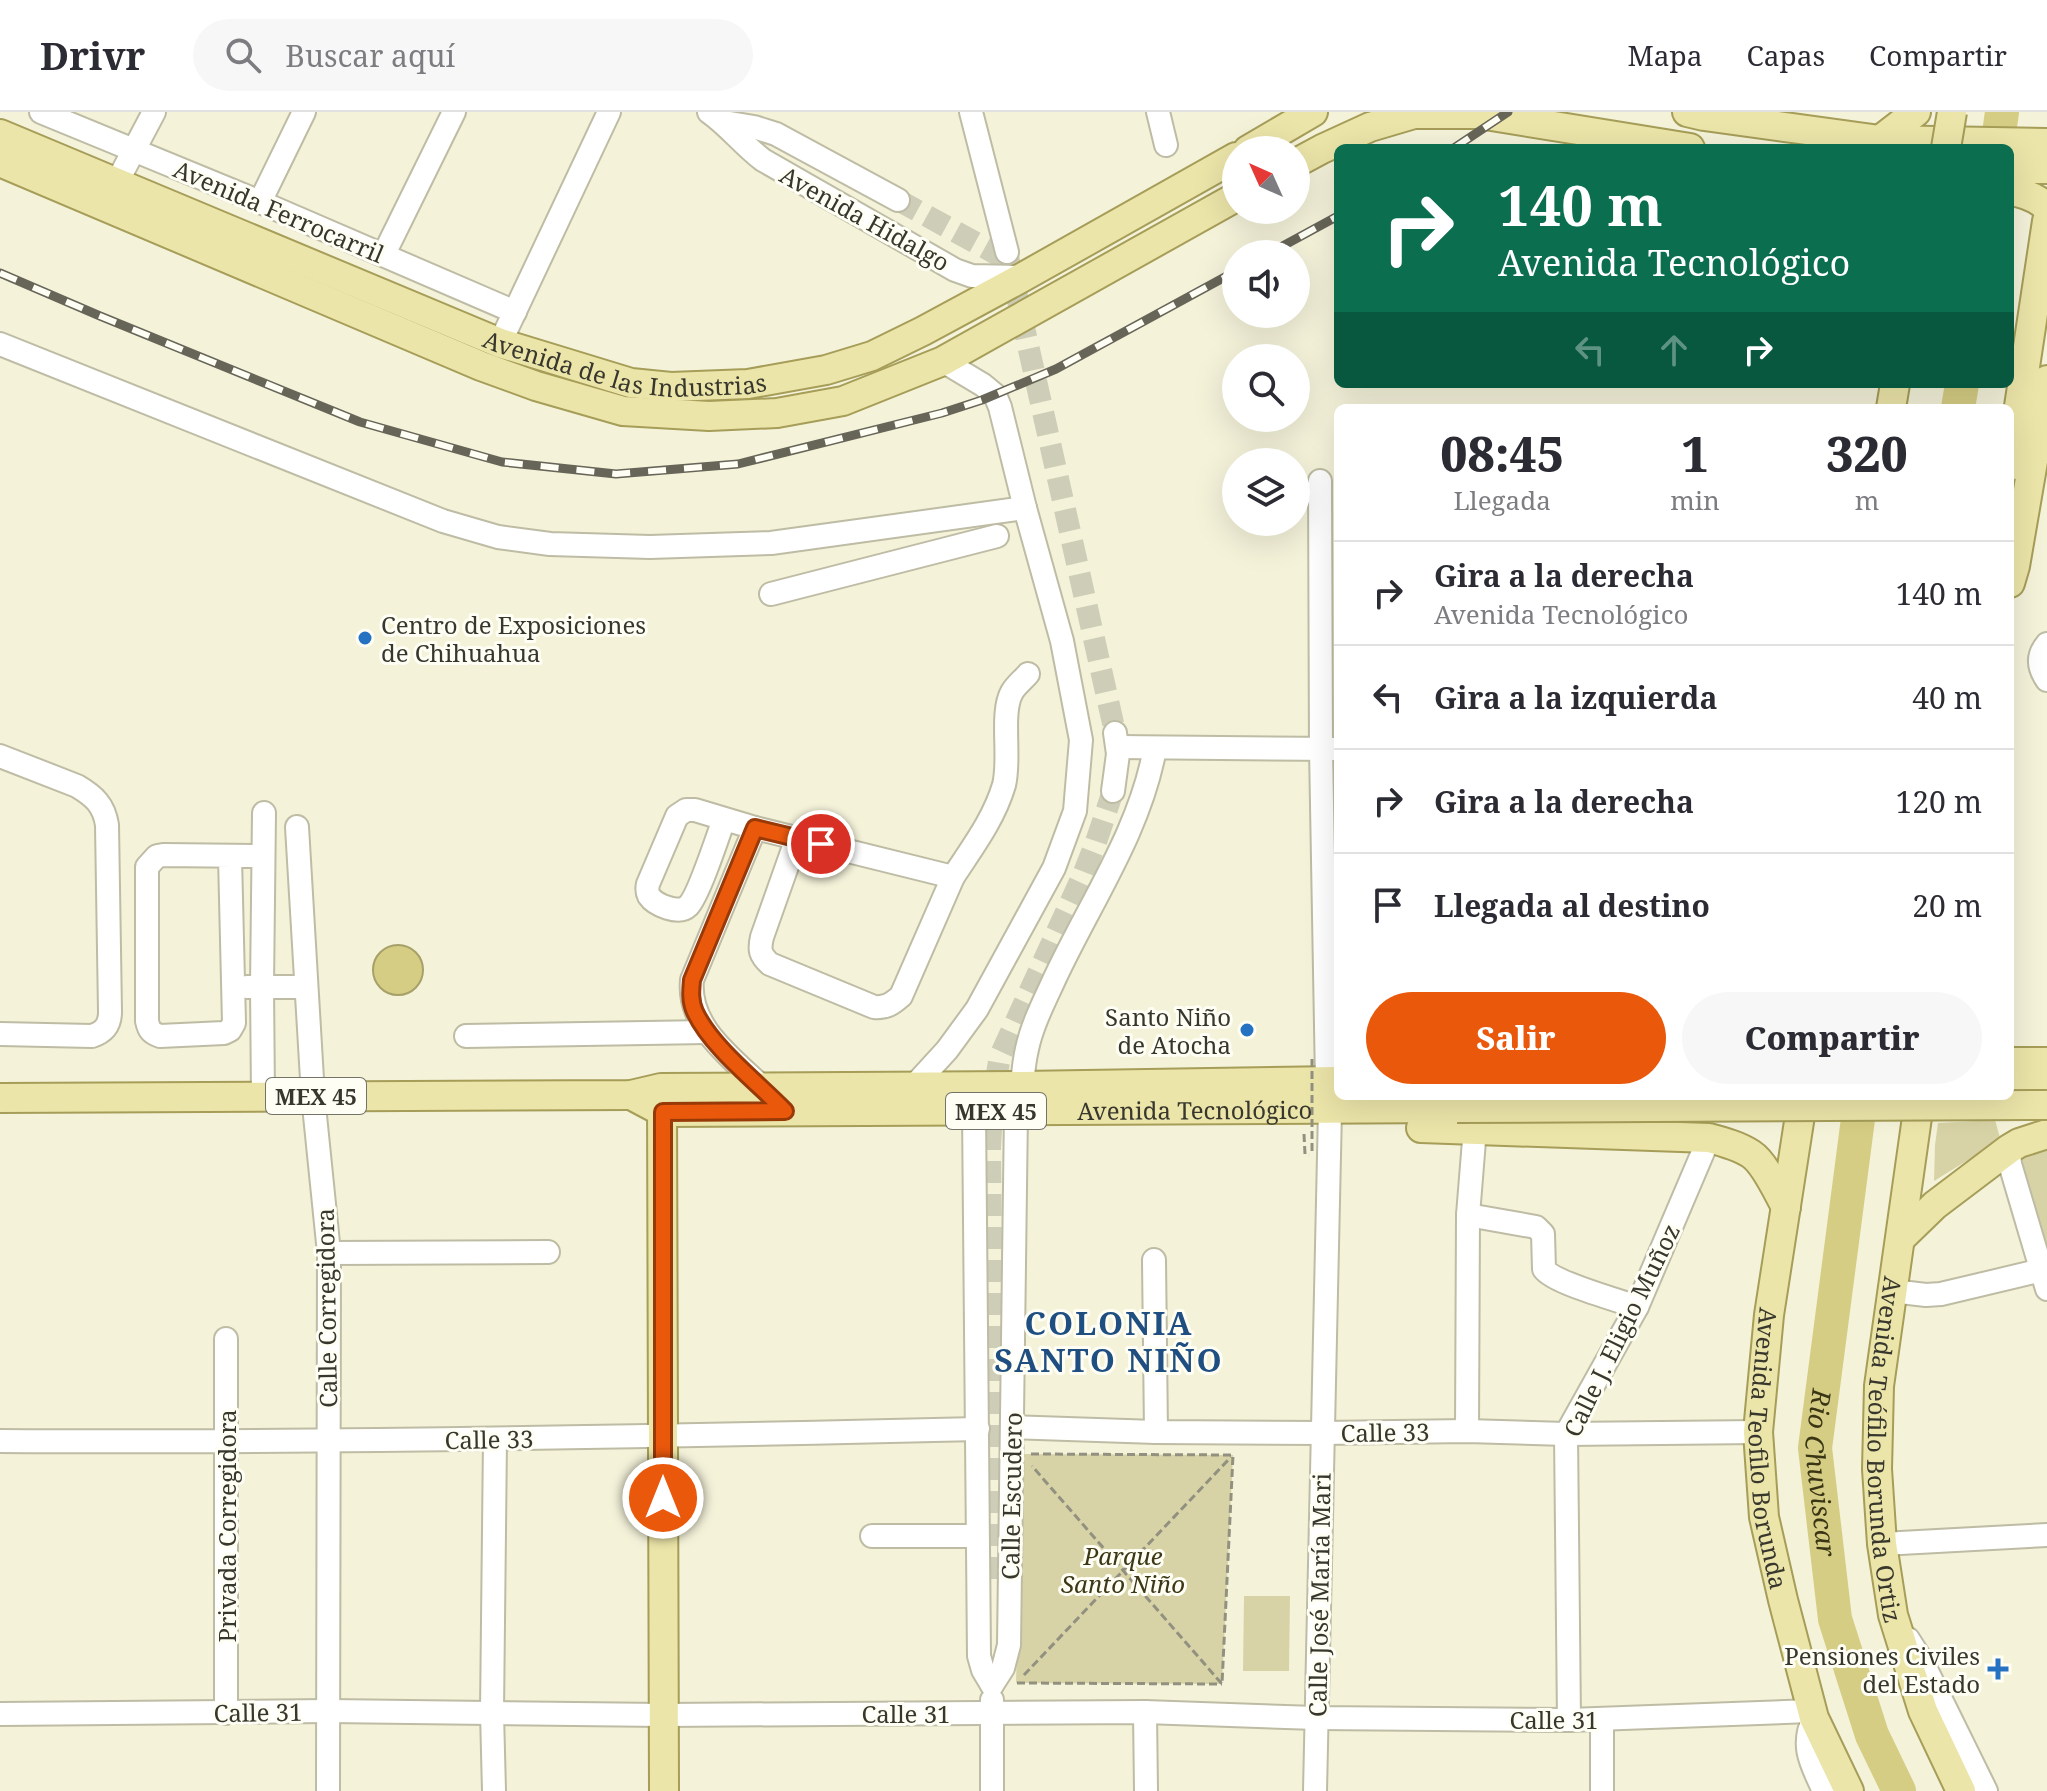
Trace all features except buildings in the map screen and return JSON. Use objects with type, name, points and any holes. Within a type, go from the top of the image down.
[{"type":"main road","points":[[1272,136],[1313,112]]},
{"type":"main road","points":[[1687,112],[1880,140],[1930,144]]},
{"type":"main road","points":[[1880,140],[1916,112]]},
{"type":"main road","points":[[1935,112],[1943,144]]},
{"type":"main road","points":[[1943,144],[1952,112]]},
{"type":"main road","points":[[1310,155],[1370,127],[1414,114],[1479,114],[1665,144]]},
{"type":"main road","name":"Avenida de las Industrias","points":[[0,134],[500,343],[631,383],[671,387],[748,384],[826,370],[872,356],[1023,277],[1222,165]]},
{"type":"main road","points":[[2014,153],[2046,156]]},
{"type":"main road","points":[[2014,168],[2046,156]]},
{"type":"main road","name":"Avenida de las Industrias","points":[[0,162],[481,366],[600,406],[623,411],[709,416],[777,413],[843,401],[943,361],[1222,205]]},
{"type":"main road","points":[[2014,192],[2021,193],[2045,210],[2014,437]]},
{"type":"main road","points":[[2014,569],[2036,496],[2047,380]]},
{"type":"main road","points":[[2014,1062],[2047,1062]]},
{"type":"main road","name":"Avenida Tecnológico","points":[[0,1098],[631,1095],[785,1111],[974,1111],[1019,1098],[1326,1074]]},
{"type":"main road","points":[[2014,1085],[2047,1085]]},
{"type":"main road","name":"Avenida Tecnológico","points":[[662,1100],[762,1088],[914,1086],[1019,1098],[1336,1110]]},
{"type":"main road","points":[[662,1100],[664,1791]]},
{"type":"main road","name":"Avenida Teofilo Borunda","points":[[1802,1100],[1769,1315],[1758,1432],[1764,1517],[1783,1600],[1812,1714],[1849,1791]]},
{"type":"main road","name":"Avenida Teófilo Borunda Ortiz","points":[[1919,1100],[1879,1386],[1877,1469],[1882,1544],[1893,1615],[1923,1711],[1961,1791]]},
{"type":"main road","name":"MEX 45","points":[[1336,1110],[1466,1118],[2047,1105]]},
{"type":"main road","points":[[1466,1118],[1709,1138],[1728,1143],[1758,1159],[1786,1207]]},
{"type":"main road","points":[[1901,1238],[1935,1205],[2009,1149],[2047,1134]]},
{"type":"street","name":"Avenida Ferrocarril","points":[[41,112],[384,254],[515,312]]},
{"type":"street","points":[[116,184],[154,112]]},
{"type":"street","points":[[260,202],[304,112]]},
{"type":"street","points":[[384,254],[454,112]]},
{"type":"street","points":[[500,343],[609,112]]},
{"type":"street","points":[[971,112],[1007,252]]},
{"type":"street","points":[[1158,112],[1166,145]]},
{"type":"street","name":"Avenida Hidalgo","points":[[716,117],[776,134],[898,200]]},
{"type":"street","name":"Avenida Hidalgo","points":[[716,117],[763,160],[946,265],[972,276],[1023,277]]},
{"type":"street","points":[[0,344],[443,521],[498,537],[550,544],[650,547],[771,543],[1025,508]]},
{"type":"street","points":[[914,1086],[947,1050],[977,1009],[1054,868],[1075,811],[1081,740],[1062,641],[1000,407],[995,395],[983,385],[943,361]]},
{"type":"street","points":[[1320,481],[1329,749],[1326,1074]]},
{"type":"street","points":[[771,594],[997,536]]},
{"type":"street","points":[[2047,644],[2039,659],[2039,666],[2047,680]]},
{"type":"street","points":[[797,838],[759,949],[763,958],[770,964],[874,1007],[891,1004],[901,996],[953,877],[978,840],[1000,798],[1007,769],[1008,700],[1028,674]]},
{"type":"street","points":[[1113,791],[1117,739],[1155,748],[1329,749]]},
{"type":"street","name":"Calle Escudero","points":[[992,1685],[1003,1668],[1009,1645],[1019,1098],[1027,1048],[1062,963],[1122,847],[1151,772],[1155,748]]},
{"type":"street","points":[[0,756],[77,786],[89,793],[102,808],[107,825],[110,1012],[108,1025],[92,1036],[0,1034]]},
{"type":"street","points":[[263,1096],[264,813]]},
{"type":"street","points":[[724,819],[953,877]]},
{"type":"street","name":"Calle Corregidora","points":[[297,827],[313,1096],[329,1253],[328,1791]]},
{"type":"street","points":[[755,828],[692,980],[690,994],[707,1032],[785,1111]]},
{"type":"street","points":[[230,857],[234,1023],[224,1033],[153,1034],[148,1029],[147,1021],[147,867],[157,856],[163,855],[263,856]]},
{"type":"street","points":[[234,988],[305,987]]},
{"type":"street","points":[[466,1036],[707,1032]]},
{"type":"street","name":"Calle José María Mari","points":[[1315,1791],[1323,1433],[1336,1110]]},
{"type":"street","points":[[974,1111],[979,1656],[992,1685]]},
{"type":"street","points":[[1466,1118],[1467,1431]]},
{"type":"street","name":"Calle J. Eligio Muñoz","points":[[1569,1720],[1566,1434],[1637,1307],[1709,1138]]},
{"type":"street","points":[[1892,1291],[1941,1294],[2044,1280],[2010,1164],[2009,1149]]},
{"type":"street","points":[[1468,1215],[1540,1230],[1543,1234],[1546,1274],[1637,1307]]},
{"type":"street","points":[[329,1253],[548,1252]]},
{"type":"street","points":[[1154,1260],[1156,1432]]},
{"type":"street","name":"Privada Corregidora","points":[[226,1339],[226,1713]]},
{"type":"street","name":"Calle 33","points":[[1012,1427],[1156,1432],[1758,1432]]},
{"type":"street","name":"Calle 33","points":[[0,1441],[495,1439],[978,1429]]},
{"type":"street","points":[[494,1791],[495,1439]]},
{"type":"street","points":[[1882,1544],[2047,1535]]},
{"type":"street","points":[[872,1536],[977,1536]]},
{"type":"street","name":"Calle Escudero","points":[[992,1791],[994,1579]]},
{"type":"street","points":[[1893,1615],[1922,1661],[1986,1791]]},
{"type":"street","points":[[0,1705],[0,1736]]},
{"type":"street","name":"Calle 31","points":[[0,1714],[329,1711],[663,1715],[1145,1712],[1316,1718],[1602,1720],[1812,1714]]},
{"type":"street","points":[[1145,1712],[1146,1791]]},
{"type":"street","points":[[1812,1714],[1807,1743],[1824,1791]]},
{"type":"street","points":[[1602,1720],[1602,1791]]},
{"type":"path","points":[[1312,1155],[1326,1074]]},
{"type":"path","points":[[1022,1454],[1233,1455]]},
{"type":"path","points":[[1222,1684],[1016,1683],[1233,1455]]},
{"type":"path","points":[[1222,1684],[1233,1455]]},
{"type":"path","points":[[1032,1466],[1222,1684]]},
{"type":"green space","points":[[1995,1120],[2000,1138],[1991,1152],[1984,1157],[1968,1160],[1934,1181],[1938,1123]]},
{"type":"green space","points":[[2047,1131],[2047,1279],[2016,1142]]},
{"type":"green space","name":"Parque Santo Niño","points":[[1022,1454],[1233,1455],[1222,1684],[1016,1683]]},
{"type":"green space","points":[[1244,1596],[1290,1596],[1289,1671],[1243,1671]]},
{"type":"shaded area","points":[[398,945],[416,952],[423,970],[416,988],[398,995],[380,988],[373,970],[380,952]]},
{"type":"waterway","name":"Rio Chuviscar","points":[[1998,144],[2002,112]]},
{"type":"waterway","name":"Rio Chuviscar","points":[[1959,404],[1961,388]]},
{"type":"waterway","name":"Rio Chuviscar","points":[[1860,1100],[1815,1448],[1835,1619],[1872,1735],[1899,1791]]},
{"type":"tunnel","points":[[898,200],[1009,261]]},
{"type":"tunnel","points":[[1007,252],[1115,732]]},
{"type":"tunnel","points":[[994,1579],[990,1147],[993,1097],[1000,1056],[1083,875],[1113,791]]},
{"type":"railway","points":[[1460,144],[1508,112]]},
{"type":"railway","points":[[1294,240],[1334,218]]},
{"type":"railway","points":[[0,273],[360,422],[502,462],[616,474],[738,464],[942,413],[1056,369],[1222,279]]},
{"type":"place","name":"Centro de Exposiciones de Chihuahua","points":[[365,638]]},
{"type":"place","name":"Santo Niño de Atocha","points":[[1247,1030]]},
{"type":"place","name":"Pensiones Civiles del Estado","points":[[1998,1669]]},
{"type":"district","name":"COLONIA SANTO NIÑO","points":[[1109,1340]]},
{"type":"route","points":[[663,1498],[663,1112],[785,1111],[707,1032],[692,1002],[692,980],[755,828],[821,844]]}]
